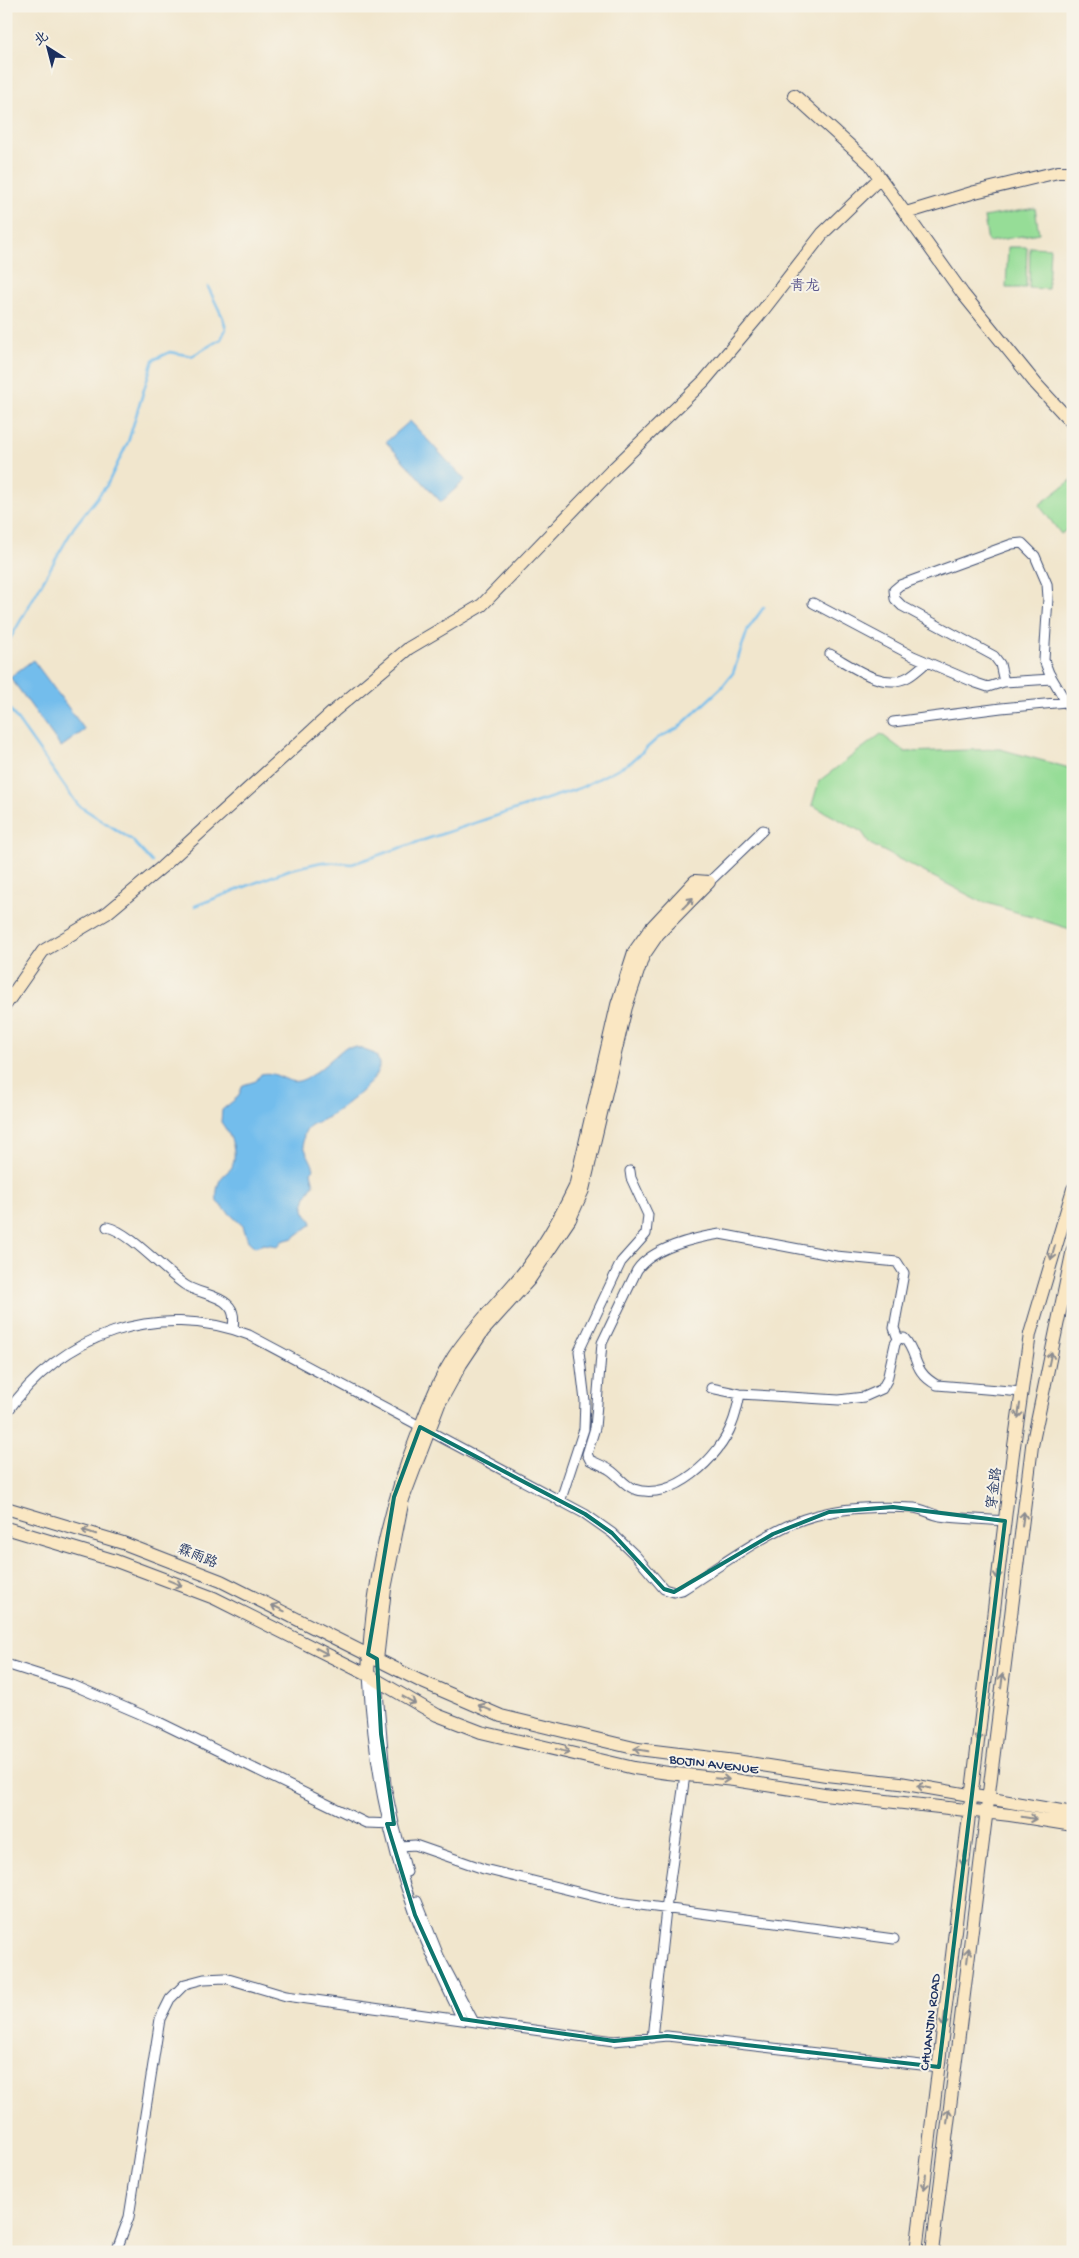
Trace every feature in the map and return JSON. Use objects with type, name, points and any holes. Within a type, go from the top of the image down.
[{"type":"main road","points":[[794,95],[870,164],[964,294],[1036,384],[1073,424]]},
{"type":"main road","points":[[906,213],[974,192],[1058,172],[1073,172]]},
{"type":"main road","points":[[6,1004],[43,951],[107,912],[159,870],[334,711],[409,648],[482,605],[611,471],[704,381],[757,318],[823,234],[880,178]]},
{"type":"main road","points":[[6,1528],[61,1543],[130,1566],[214,1598],[372,1678],[372,1656],[399,1518],[424,1429],[461,1364],[483,1331],[529,1280],[570,1219],[583,1190],[626,1007],[643,956],[658,934],[709,882]]},
{"type":"main road","name":"穿金路","points":[[972,1796],[1004,1521],[1030,1334],[1073,1189]]},
{"type":"main road","points":[[932,2252],[985,1812],[1032,1446],[1073,1249]]},
{"type":"main road","name":"霖雨路","points":[[6,1508],[67,1525],[135,1548],[221,1581],[372,1656]]},
{"type":"main road","name":"BOJIN AVENUE","points":[[372,1656],[437,1689],[501,1716],[590,1739],[671,1755],[736,1761],[826,1775],[900,1783],[1073,1813]]},
{"type":"main road","name":"BOJIN AVENUE","points":[[372,1678],[437,1715],[481,1732],[634,1768],[985,1812],[1073,1825]]},
{"type":"main road","name":"CHUANJIN ROAD","points":[[916,2252],[972,1796]]},
{"type":"street","points":[[1004,682],[1000,664],[994,656],[902,606],[895,598],[894,590],[900,585],[1012,544],[1022,543],[1035,556],[1047,584],[1048,598],[1044,660],[1052,679],[1073,712]]},
{"type":"street","points":[[813,603],[927,662],[988,687],[1004,682],[1052,679]]},
{"type":"street","points":[[830,654],[881,681],[895,682],[908,677],[927,662]]},
{"type":"street","points":[[892,722],[1066,702]]},
{"type":"street","points":[[709,882],[763,830]]},
{"type":"street","points":[[560,1502],[584,1428],[586,1401],[579,1351],[621,1262],[646,1234],[648,1215],[631,1178],[630,1171]]},
{"type":"street","points":[[107,1227],[114,1228],[121,1233],[185,1285],[227,1303],[234,1319],[233,1329]]},
{"type":"street","points":[[740,1394],[732,1425],[722,1442],[692,1476],[678,1484],[650,1493],[634,1489],[625,1484],[609,1469],[590,1460],[587,1454],[595,1428],[602,1343],[637,1270],[643,1261],[652,1254],[704,1237],[720,1234],[836,1256],[897,1262],[904,1273],[894,1328],[898,1339]]},
{"type":"street","points":[[6,1414],[34,1379],[54,1362],[95,1338],[111,1332],[148,1324],[172,1321],[208,1323],[233,1329],[272,1347],[585,1514],[612,1533],[636,1556],[664,1590],[674,1592],[682,1590],[773,1534],[802,1520],[829,1512],[854,1508],[918,1508],[938,1515],[1004,1521]]},
{"type":"street","points":[[898,1339],[904,1338],[921,1372],[928,1381],[937,1385],[1022,1392]]},
{"type":"street","points":[[710,1388],[740,1394],[839,1400],[864,1397],[875,1394],[882,1389],[887,1380],[895,1344],[898,1339]]},
{"type":"street","points":[[6,1664],[75,1686],[159,1722],[366,1823],[390,1824]]},
{"type":"street","points":[[372,1678],[390,1824],[415,1915],[462,2018]]},
{"type":"street","points":[[652,2038],[666,1909],[685,1775]]},
{"type":"street","points":[[390,1824],[400,1846],[420,1912],[439,1956],[473,2020]]},
{"type":"street","points":[[400,1846],[414,1846],[484,1869],[618,1902],[894,1939]]},
{"type":"street","points":[[116,2252],[129,2216],[160,2019],[170,1999],[186,1984],[204,1979],[225,1978],[286,1996],[462,2018],[614,2041],[667,2036],[939,2067]]},
{"type":"highlighted area","points":[[420,1427],[585,1514],[612,1533],[664,1589],[674,1592],[773,1534],[829,1512],[893,1507],[1005,1521],[939,2067],[667,2036],[614,2041],[462,2019],[415,1915],[387,1824],[394,1824],[381,1734],[377,1659],[368,1654],[394,1497]]},
{"type":"green space","points":[[1035,208],[1039,233],[988,242],[984,217]]},
{"type":"green space","points":[[1008,247],[1027,247],[1026,288],[1006,288]]},
{"type":"green space","points":[[1030,247],[1050,248],[1048,289],[1029,288]]},
{"type":"green space","points":[[1073,479],[1073,525],[1061,534],[1039,505]]},
{"type":"green space","points":[[881,734],[905,752],[1000,749],[1073,769],[1073,930],[978,900],[870,844],[862,832],[812,805],[819,781]]},
{"type":"water","points":[[410,421],[465,480],[441,502],[386,442]]},
{"type":"water","points":[[33,660],[85,730],[61,747],[10,677]]},
{"type":"water","points":[[346,1047],[356,1047],[375,1054],[379,1065],[378,1072],[358,1094],[341,1108],[309,1127],[305,1132],[303,1142],[313,1165],[314,1169],[311,1172],[314,1184],[307,1194],[304,1210],[312,1224],[293,1238],[282,1241],[278,1246],[264,1244],[255,1247],[248,1241],[243,1226],[217,1202],[219,1181],[230,1170],[234,1161],[233,1143],[221,1122],[222,1110],[238,1097],[243,1085],[256,1081],[261,1074],[273,1074],[291,1081],[305,1079]]},
{"type":"waterway","points":[[6,646],[74,527],[107,485],[128,442],[153,360],[170,352],[192,356],[221,339],[226,329],[223,318],[208,287]]},
{"type":"waterway","points":[[195,906],[291,869],[322,862],[352,864],[580,788],[631,762],[658,738],[678,728],[721,688],[733,673],[748,629],[764,607]]},
{"type":"waterway","points":[[6,704],[78,805],[132,840],[152,862]]},
{"type":"district","name":"青龙","points":[[805,285]]}]
